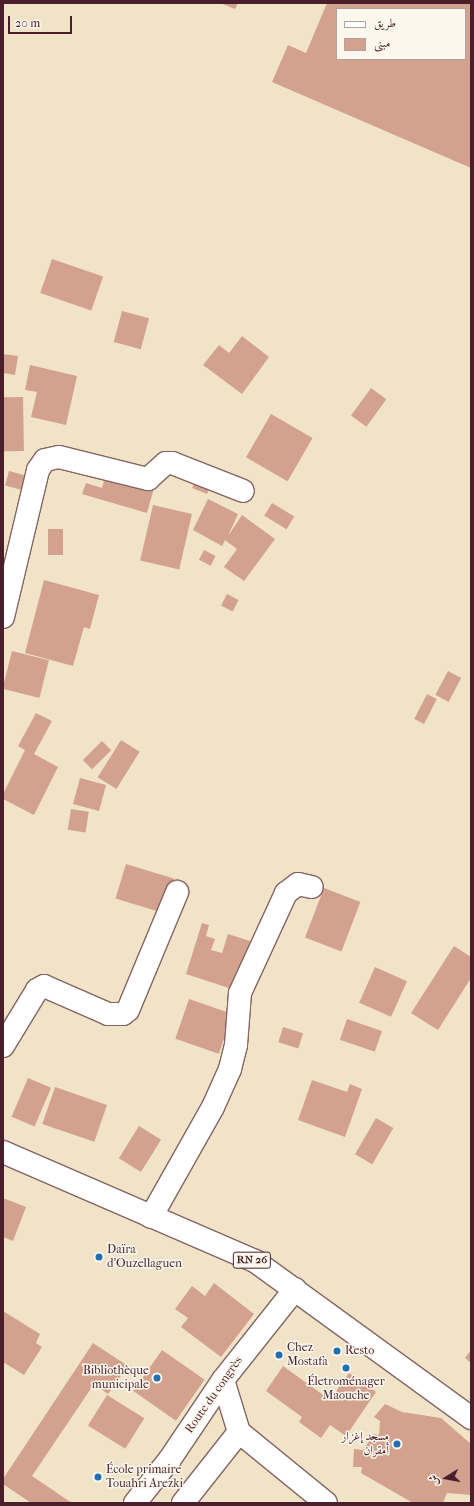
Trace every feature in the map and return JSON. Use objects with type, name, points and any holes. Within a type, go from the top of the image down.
[{"type":"street","points":[[3,617],[9,560],[38,470],[45,460],[59,457],[148,479],[166,463],[172,463],[243,491]]},
{"type":"street","points":[[151,1217],[213,1107],[230,1069],[236,1046],[240,993],[286,893],[298,884],[312,887]]},
{"type":"street","points":[[3,1046],[37,990],[44,986],[108,1014],[123,1014],[128,1010],[176,892]]},
{"type":"street","name":"RN 26","points":[[3,1152],[254,1261],[470,1416]]},
{"type":"street","name":"Route du congrès","points":[[135,1503],[170,1459],[223,1380],[295,1289]]},
{"type":"street","points":[[223,1380],[239,1432],[326,1503]]},
{"type":"street","points":[[183,1503],[239,1432]]},
{"type":"building","points":[[220,3],[238,3],[235,9]]},
{"type":"building","points":[[327,3],[471,3],[471,168],[272,82],[288,45],[306,53]]},
{"type":"building","points":[[52,259],[103,277],[91,311],[40,293]]},
{"type":"building","points":[[122,311],[149,318],[141,349],[114,342]]},
{"type":"building","points":[[242,336],[269,357],[242,394],[203,365],[219,345],[229,353]]},
{"type":"building","points":[[3,354],[18,356],[15,375],[3,373]]},
{"type":"building","points":[[30,365],[77,376],[66,425],[31,417],[37,392],[25,390]]},
{"type":"building","points":[[371,388],[386,399],[366,427],[351,416]]},
{"type":"building","points":[[3,397],[23,397],[24,451],[4,451]]},
{"type":"building","points":[[271,414],[313,438],[288,481],[246,457]]},
{"type":"building","points":[[9,471],[31,477],[27,491],[5,485]]},
{"type":"building","points":[[106,474],[154,488],[147,513],[82,494],[86,483],[102,488]]},
{"type":"building","points":[[197,476],[212,482],[207,494],[192,488]]},
{"type":"building","points":[[208,499],[238,514],[228,536],[242,515],[275,539],[244,581],[224,567],[237,549],[225,540],[222,546],[193,530]]},
{"type":"building","points":[[272,503],[294,516],[287,529],[264,516]]},
{"type":"building","points":[[153,505],[192,514],[179,570],[140,561]]},
{"type":"building","points":[[48,529],[63,529],[63,555],[48,555]]},
{"type":"building","points":[[204,550],[216,556],[211,566],[199,560]]},
{"type":"building","points":[[44,580],[99,595],[90,629],[84,627],[73,666],[25,653]]},
{"type":"building","points":[[227,594],[239,600],[233,611],[221,606]]},
{"type":"building","points":[[12,651],[49,660],[39,698],[3,689]]},
{"type":"building","points":[[448,671],[461,678],[449,702],[435,695]]},
{"type":"building","points":[[427,694],[437,699],[424,724],[414,719]]},
{"type":"building","points":[[36,713],[52,721],[34,754],[58,767],[34,815],[3,799],[3,794],[25,750],[18,746]]},
{"type":"building","points":[[121,740],[140,752],[116,789],[98,777]]},
{"type":"building","points":[[102,741],[111,750],[92,769],[83,760]]},
{"type":"building","points":[[80,778],[106,785],[99,811],[73,804]]},
{"type":"building","points":[[71,809],[89,812],[85,833],[68,830]]},
{"type":"building","points":[[126,864],[174,879],[163,913],[115,898]]},
{"type":"building","points":[[324,888],[360,902],[341,951],[305,937]]},
{"type":"building","points":[[202,923],[209,925],[206,936],[215,939],[211,950],[222,953],[228,934],[250,941],[235,990],[186,974]]},
{"type":"building","points":[[454,946],[471,957],[471,978],[438,1030],[411,1013]]},
{"type":"building","points":[[375,967],[407,981],[391,1017],[359,1003]]},
{"type":"building","points":[[189,999],[232,1014],[219,1054],[175,1039]]},
{"type":"building","points":[[347,1019],[382,1031],[375,1052],[340,1040]]},
{"type":"building","points":[[283,1027],[303,1033],[298,1048],[278,1042]]},
{"type":"building","points":[[28,1078],[51,1088],[35,1126],[12,1117]]},
{"type":"building","points":[[312,1080],[347,1092],[350,1084],[362,1089],[345,1137],[298,1120]]},
{"type":"building","points":[[55,1087],[107,1105],[94,1142],[42,1124]]},
{"type":"building","points":[[376,1118],[393,1128],[372,1164],[355,1154]]},
{"type":"building","points":[[139,1126],[161,1140],[141,1172],[119,1158]]},
{"type":"building","points":[[3,1198],[26,1207],[13,1241],[3,1237]]},
{"type":"building","points":[[214,1283],[254,1314],[221,1357],[181,1327],[188,1318],[175,1309],[192,1286],[205,1296]]},
{"type":"building","points":[[3,1311],[40,1334],[36,1343],[42,1347],[24,1375],[3,1362]]},
{"type":"building","points":[[93,1343],[128,1366],[108,1394],[94,1384],[32,1476],[72,1503],[31,1503],[3,1484],[3,1479]]},
{"type":"building","points":[[162,1350],[205,1380],[176,1421],[133,1391]]},
{"type":"building","points":[[471,1350],[471,1363],[465,1358]]},
{"type":"building","points":[[283,1366],[330,1400],[349,1373],[376,1392],[346,1436],[330,1425],[321,1438],[299,1422],[302,1417],[266,1391]]},
{"type":"building","points":[[107,1395],[144,1418],[125,1449],[88,1426]]},
{"type":"building","points":[[385,1404],[402,1412],[441,1418],[471,1444],[471,1495],[447,1493],[443,1503],[413,1503],[361,1473],[362,1467],[353,1467],[354,1449],[363,1450],[374,1434],[379,1435],[380,1421],[374,1417]]},
{"type":"place","name":"Daïra d'Ouzellaguen","points":[[99,1257]]},
{"type":"place","name":"Resto","points":[[337,1351]]},
{"type":"place","name":"Chez Mostafa","points":[[279,1355]]},
{"type":"place","name":"Életroménager Maouche","points":[[346,1368]]},
{"type":"place","name":"Bibliothèque municipale","points":[[157,1378]]},
{"type":"place","name":"مسجد إغزار أمقران","points":[[397,1444]]},
{"type":"place","name":"École primaire Touahri Arezki","points":[[98,1477]]}]
